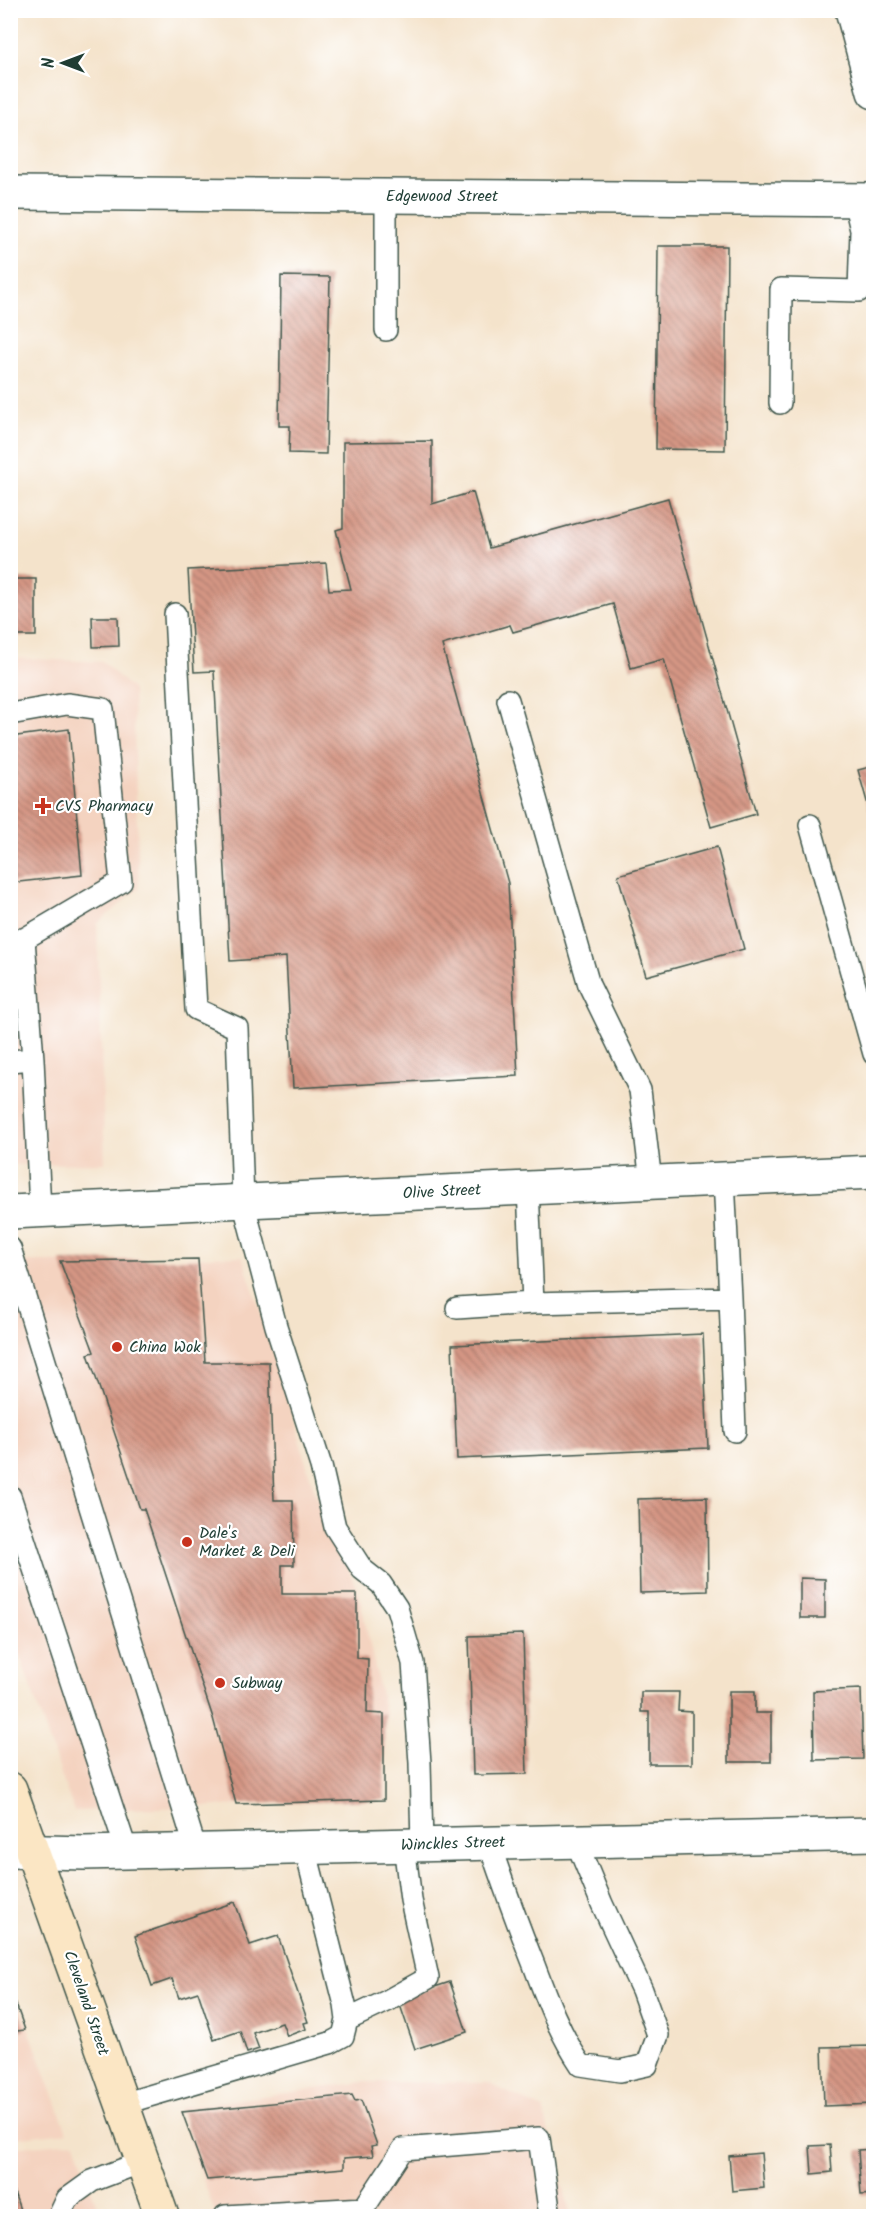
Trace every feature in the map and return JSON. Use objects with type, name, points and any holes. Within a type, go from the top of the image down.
[{"type":"main road","name":"Cleveland Street","points":[[10,1789],[22,1851],[122,2104],[162,2217]]},
{"type":"street","points":[[852,10],[873,92]]},
{"type":"street","name":"Edgewood Street","points":[[10,193],[864,200]]},
{"type":"street","name":"Olive Street","points":[[25,1212],[873,1172]]},
{"type":"street","name":"Winckles Street","points":[[22,1851],[127,1852],[873,1834]]},
{"type":"lane","points":[[386,196],[386,330]]},
{"type":"lane","points":[[780,403],[781,289],[859,291],[864,200]]},
{"type":"lane","points":[[175,614],[196,1010],[237,1028],[243,1201],[276,1326],[321,1466],[335,1527],[362,1569],[381,1584],[397,1608],[413,1663],[420,1762],[411,1900],[428,1978],[347,2020]]},
{"type":"lane","points":[[508,700],[590,985],[640,1090],[651,1182]]},
{"type":"lane","points":[[10,714],[67,704],[102,710],[121,882],[17,939],[33,1059],[25,1212]]},
{"type":"lane","points":[[810,825],[873,1054]]},
{"type":"lane","points":[[10,1061],[33,1059]]},
{"type":"lane","points":[[724,1179],[735,1431]]},
{"type":"lane","points":[[528,1188],[534,1303]]},
{"type":"lane","points":[[10,1248],[196,1850]]},
{"type":"lane","points":[[457,1308],[534,1303],[730,1298]]},
{"type":"lane","points":[[10,1496],[127,1852]]},
{"type":"lane","points":[[489,1843],[510,1906],[549,2005],[567,2045],[581,2065],[620,2071],[647,2065],[658,2035],[642,1990],[576,1841]]},
{"type":"lane","points":[[122,2104],[330,2043],[344,2036],[347,2020],[345,2005],[305,1848]]},
{"type":"lane","points":[[225,2217],[366,2212],[403,2149],[538,2138],[550,2217]]},
{"type":"lane","points":[[59,2217],[67,2199],[92,2181],[142,2162]]},
{"type":"shaded area","points":[[11,658],[103,662],[133,690],[139,888],[97,924],[105,1163],[11,1165]]},
{"type":"shaded area","points":[[242,1256],[274,1353],[314,1490],[359,1594],[385,1714],[386,1800],[74,1811],[11,1631],[11,1263]]},
{"type":"shaded area","points":[[11,1981],[67,2132],[11,2138]]},
{"type":"shaded area","points":[[364,2082],[488,2083],[543,2109],[571,2216],[216,2216],[178,2108]]},
{"type":"shaded area","points":[[75,2142],[100,2216],[11,2216],[11,2148]]},
{"type":"building","points":[[658,246],[727,246],[725,450],[656,449]]},
{"type":"building","points":[[281,276],[330,277],[326,454],[289,453],[290,426],[279,426]]},
{"type":"building","points":[[432,441],[432,504],[473,492],[489,548],[668,498],[756,814],[711,827],[664,659],[631,668],[613,604],[513,632],[510,625],[442,645],[508,883],[518,1076],[293,1088],[286,957],[230,961],[214,671],[194,672],[188,570],[326,563],[329,590],[351,589],[336,530],[343,528],[343,442]]},
{"type":"building","points":[[10,579],[36,579],[36,636],[10,636]]},
{"type":"building","points":[[92,617],[118,617],[119,646],[93,647]]},
{"type":"building","name":"CVS Pharmacy","points":[[69,729],[82,875],[10,883],[10,737]]},
{"type":"building","points":[[874,766],[874,823],[873,823],[858,770]]},
{"type":"building","points":[[717,847],[744,949],[646,976],[618,875]]},
{"type":"building","points":[[198,1259],[205,1362],[269,1362],[274,1500],[293,1500],[294,1565],[282,1565],[282,1594],[357,1594],[357,1658],[368,1659],[367,1713],[384,1714],[384,1800],[236,1804],[213,1718],[144,1509],[140,1509],[88,1354],[94,1352],[60,1261]]},
{"type":"building","points":[[703,1334],[708,1448],[457,1459],[452,1345]]},
{"type":"building","points":[[707,1497],[708,1591],[640,1593],[638,1499]]},
{"type":"building","points":[[800,1578],[825,1579],[825,1618],[800,1618]]},
{"type":"building","points":[[523,1634],[527,1774],[473,1775],[469,1636]]},
{"type":"building","points":[[870,1655],[874,1655],[874,1713],[872,1713]]},
{"type":"building","points":[[861,1689],[863,1759],[814,1760],[813,1691]]},
{"type":"building","points":[[729,1691],[755,1691],[755,1713],[771,1713],[771,1762],[729,1762]]},
{"type":"building","points":[[641,1692],[679,1692],[678,1711],[692,1712],[692,1764],[649,1764],[649,1712],[641,1712]]},
{"type":"building","points":[[235,1902],[250,1945],[278,1936],[308,2022],[304,2023],[306,2029],[287,2036],[282,2023],[253,2033],[259,2049],[247,2053],[240,2031],[214,2040],[198,1992],[179,1998],[172,1979],[152,1986],[135,1936]]},
{"type":"building","points":[[450,1982],[467,2032],[415,2049],[398,1999]]},
{"type":"building","points":[[11,1990],[25,2030],[10,2032]]},
{"type":"building","points":[[874,2046],[874,2104],[824,2106],[822,2047]]},
{"type":"building","points":[[352,2095],[355,2101],[361,2100],[377,2145],[371,2146],[373,2156],[344,2158],[344,2168],[207,2180],[182,2112]]},
{"type":"building","points":[[830,2145],[832,2172],[812,2174],[810,2146]]},
{"type":"building","points":[[874,2149],[874,2194],[861,2195],[858,2150]]},
{"type":"building","points":[[761,2153],[764,2188],[732,2191],[729,2156]]},
{"type":"building","points":[[11,2183],[22,2216],[10,2216]]},
{"type":"place","name":"CVS Pharmacy","points":[[43,806]]},
{"type":"place","name":"China Wok","points":[[117,1347]]},
{"type":"place","name":"Dale's Market & Deli","points":[[187,1542]]},
{"type":"place","name":"Subway","points":[[220,1683]]}]
